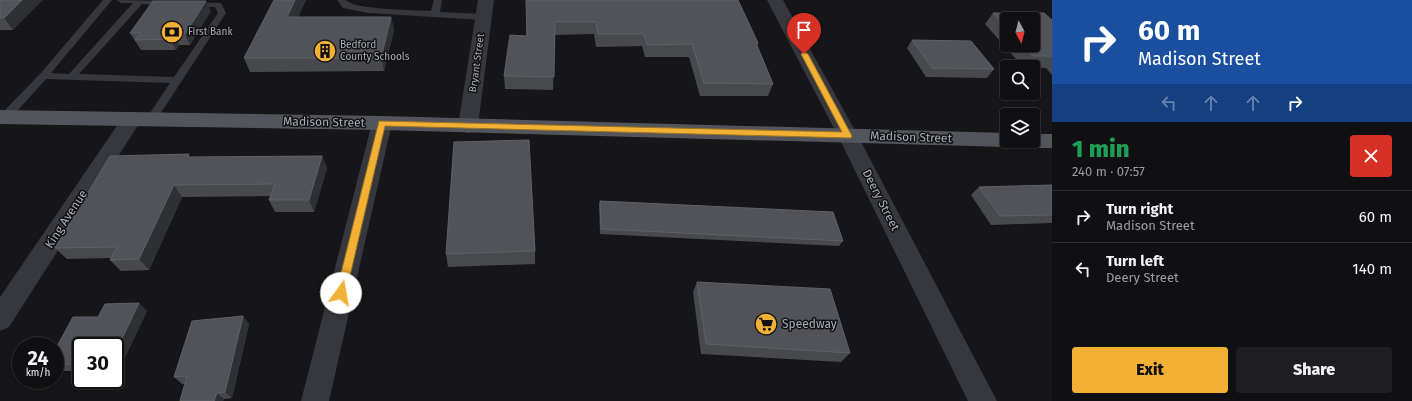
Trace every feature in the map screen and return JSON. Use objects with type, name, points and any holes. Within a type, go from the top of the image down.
[{"type":"main road","name":"Madison Street","points":[[2,117],[382,123],[1000,140]]},
{"type":"main road","points":[[1040,141],[1052,141]]},
{"type":"street","name":"Deery Street","points":[[775,0],[848,136],[983,401]]},
{"type":"street","name":"Bryant Street","points":[[468,126],[485,8]]},
{"type":"street","name":"King Avenue","points":[[0,319],[141,119]]},
{"type":"street","points":[[315,401],[382,123]]},
{"type":"lane","points":[[2,117],[43,76],[108,0]]},
{"type":"lane","points":[[121,0],[218,5],[222,13],[177,80],[141,119]]},
{"type":"lane","points":[[341,0],[346,6],[386,11],[435,14],[485,8]]},
{"type":"lane","points":[[386,11],[389,0]]},
{"type":"lane","points":[[435,14],[438,0]]},
{"type":"lane","points":[[71,77],[140,1]]},
{"type":"lane","points":[[43,76],[177,80]]},
{"type":"building","points":[[0,0],[22,0],[4,18],[0,18]]},
{"type":"building","name":"Bedford County Schools","points":[[274,0],[295,0],[287,17],[391,17],[381,58],[244,58]]},
{"type":"building","points":[[526,0],[738,0],[758,43],[756,43],[773,84],[704,83],[692,44],[647,45],[644,34],[598,34],[596,22],[555,22],[554,77],[504,76],[510,35],[527,36]]},
{"type":"building","points":[[153,1],[206,1],[185,34],[173,34],[170,39],[135,40],[140,33],[130,33]]},
{"type":"building","points":[[993,13],[1000,13],[1000,20]]},
{"type":"building","points":[[1040,13],[1044,13],[1052,20],[1052,56],[1033,56],[1029,52],[1040,52]]},
{"type":"building","points":[[912,40],[971,41],[994,69],[932,68]]},
{"type":"building","points":[[529,140],[535,251],[446,254],[454,142]]},
{"type":"building","points":[[189,154],[188,157],[322,156],[309,200],[269,200],[275,184],[174,185],[139,259],[110,260],[117,247],[55,248],[110,156]]},
{"type":"building","points":[[1052,185],[1052,215],[1000,216],[979,187]]},
{"type":"building","points":[[600,201],[833,212],[843,241],[601,229]]},
{"type":"building","points":[[697,282],[830,289],[850,353],[706,344]]},
{"type":"building","points":[[139,303],[123,337],[72,337],[72,364],[64,364],[64,337],[62,337],[73,317],[98,317],[105,304]]},
{"type":"building","points":[[243,316],[225,392],[217,393],[214,401],[180,401],[187,376],[174,377],[192,321]]},
{"type":"place","name":"First Bank","points":[[172,32]]},
{"type":"place","name":"Bedford County Schools","points":[[325,51]]},
{"type":"place","name":"Speedway","points":[[766,324]]},
{"type":"route","points":[[341,293],[382,123],[848,136],[804,54]]}]
